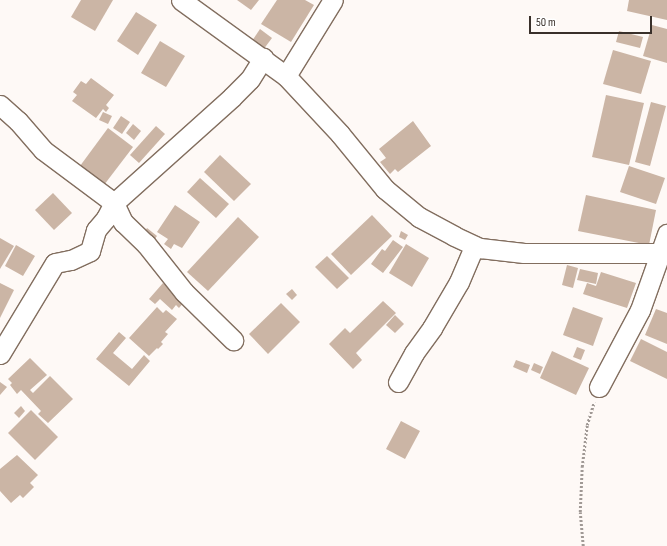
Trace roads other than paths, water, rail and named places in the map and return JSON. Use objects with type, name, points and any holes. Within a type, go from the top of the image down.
[{"type":"street","points":[[181,0],[286,76],[340,134],[385,189],[419,217],[480,248],[524,253],[660,253]]},
{"type":"street","points":[[286,76],[333,0]]},
{"type":"street","points":[[0,354],[55,263],[71,260],[90,251],[96,230],[106,218],[114,202],[232,97],[250,78],[263,58]]},
{"type":"street","points":[[0,106],[18,121],[43,150],[114,202],[123,222],[146,244],[184,292],[233,340]]},
{"type":"street","points":[[599,387],[640,310],[667,234]]},
{"type":"street","points":[[398,382],[414,353],[432,328],[459,282],[474,246]]}]
